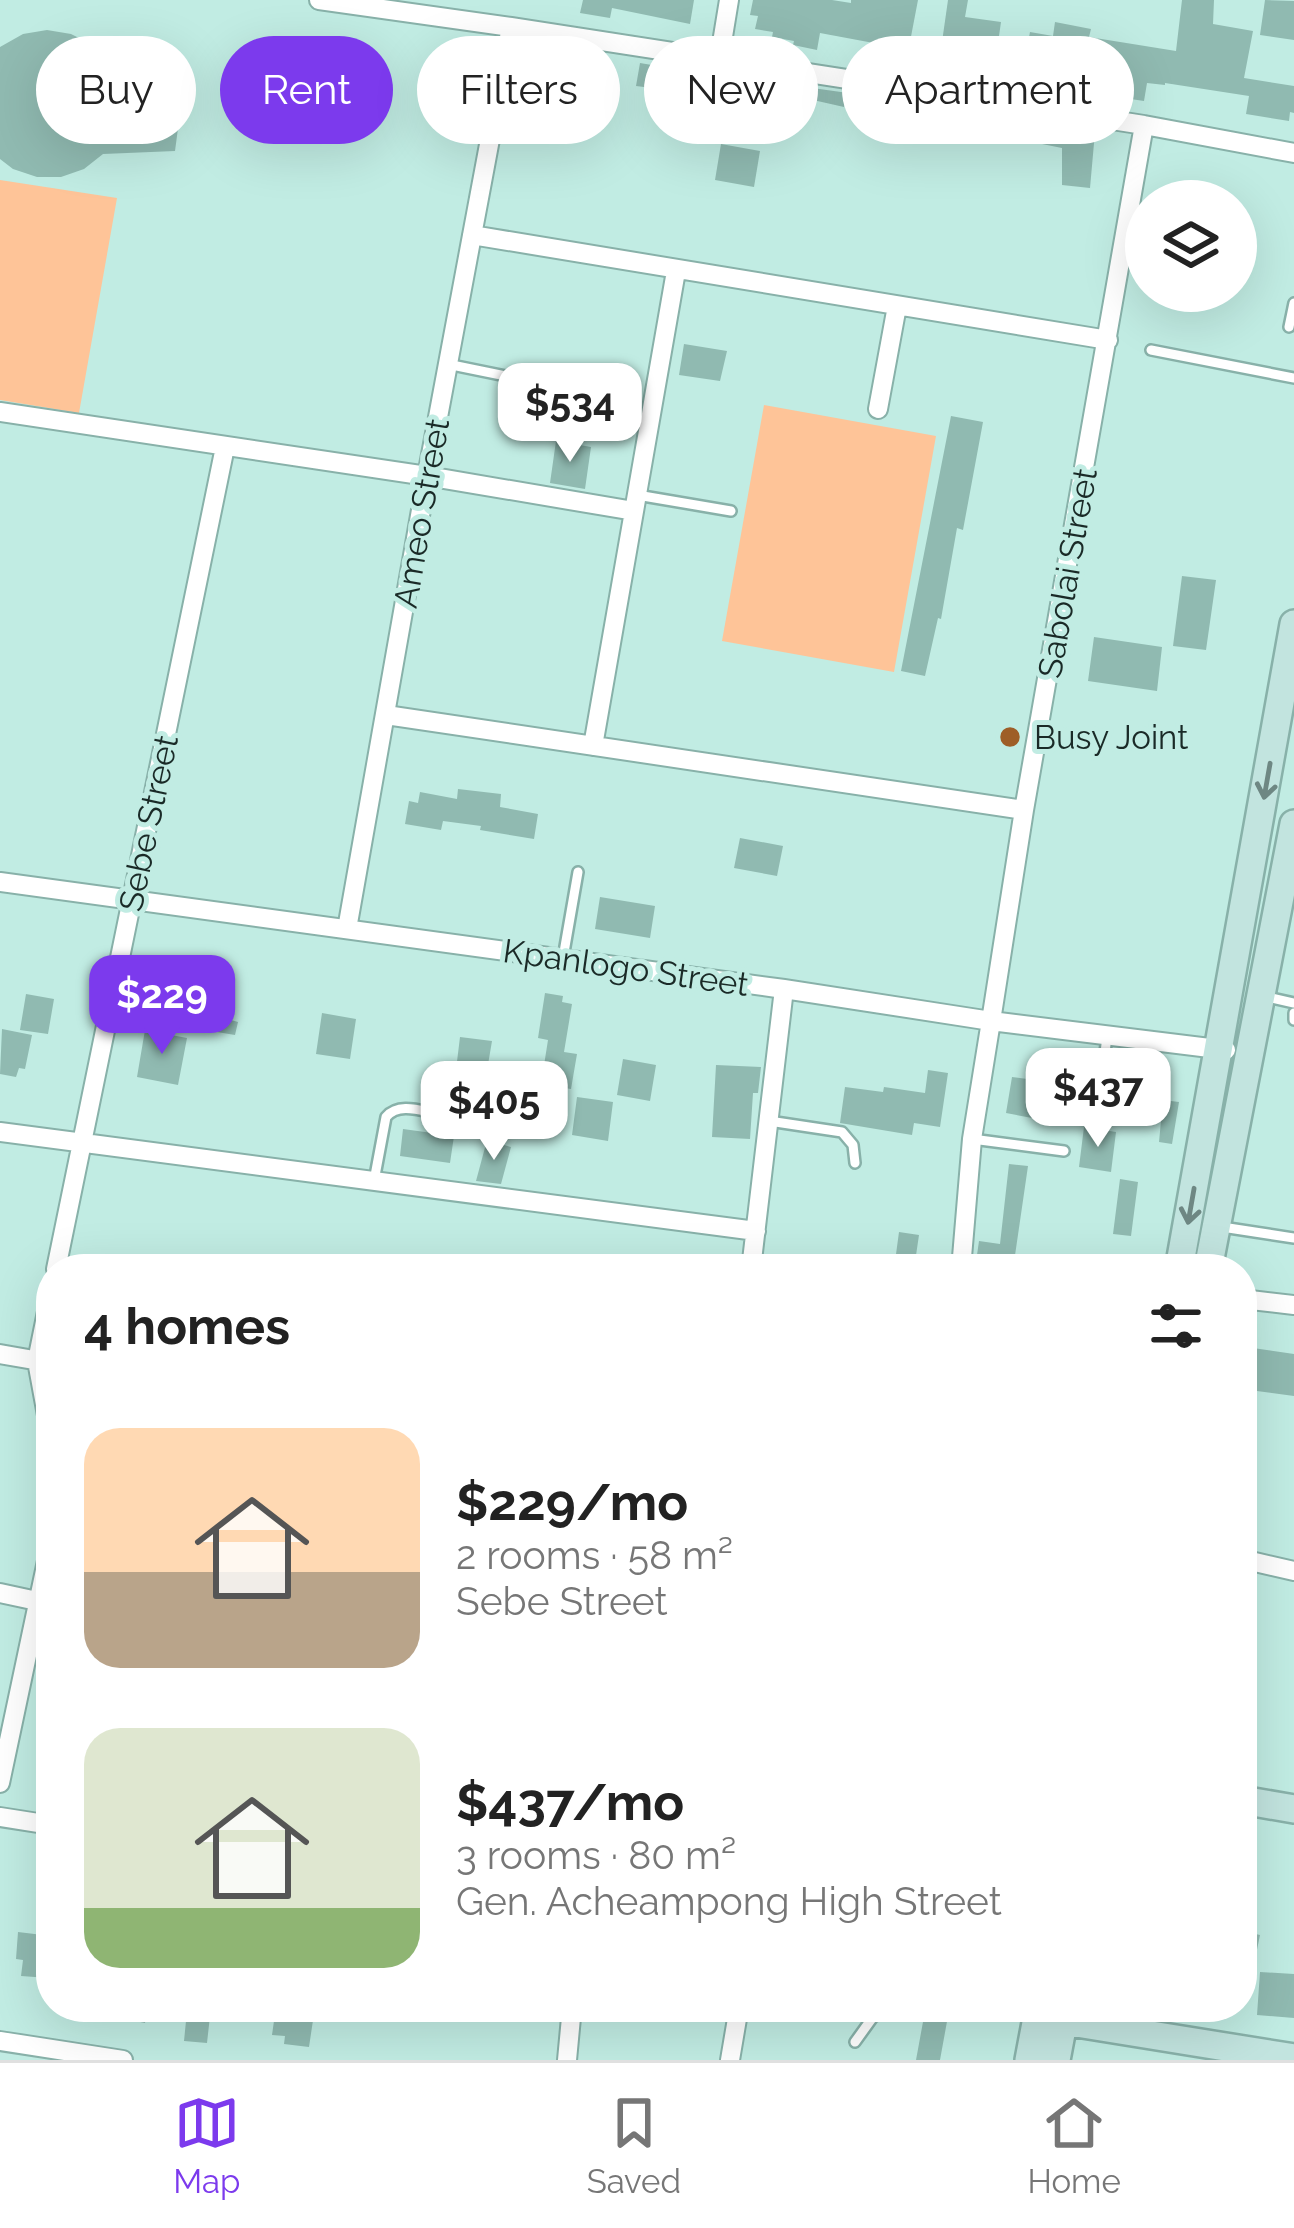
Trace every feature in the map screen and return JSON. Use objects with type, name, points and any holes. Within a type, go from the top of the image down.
[{"type":"main road","points":[[1182,1254],[1294,624]]},
{"type":"main road","points":[[1211,1254],[1294,824]]},
{"type":"main road","points":[[1257,1803],[1294,1809]]},
{"type":"main road","points":[[1029,2060],[1050,2022]]},
{"type":"main road","points":[[1056,2022],[1056,2060]]},
{"type":"main road","points":[[1108,2022],[1294,2058]]},
{"type":"street","points":[[319,0],[644,49]]},
{"type":"street","points":[[723,36],[729,0]]},
{"type":"street","name":"Ameo Street","points":[[347,929],[511,27]]},
{"type":"street","points":[[818,76],[1144,125],[1294,153]]},
{"type":"street","name":"Sabolai Street","points":[[962,1254],[972,1138],[1024,810],[1144,125]]},
{"type":"street","points":[[472,235],[1108,340]]},
{"type":"street","points":[[593,746],[676,271]]},
{"type":"street","points":[[878,409],[897,306]]},
{"type":"street","points":[[0,412],[636,503]]},
{"type":"street","name":"Sebe Street","points":[[59,1254],[226,446]]},
{"type":"street","points":[[386,715],[1024,810]]},
{"type":"street","name":"Kpanlogo Street","points":[[0,882],[991,1021],[1220,1048],[1251,1056]]},
{"type":"street","points":[[754,1254],[784,989]]},
{"type":"street","points":[[0,1132],[756,1231]]},
{"type":"street","points":[[1257,1301],[1294,1305]]},
{"type":"street","points":[[0,1354],[36,1361]]},
{"type":"street","points":[[1257,1562],[1294,1571]]},
{"type":"street","points":[[0,1593],[36,1590]]},
{"type":"street","points":[[0,1783],[36,1624]]},
{"type":"street","points":[[0,1817],[36,1823]]},
{"type":"street","points":[[567,2060],[571,2022]]},
{"type":"street","points":[[730,2060],[736,2022]]},
{"type":"street","points":[[0,2041],[124,2060]]},
{"type":"lane","points":[[1289,327],[1294,303]]},
{"type":"lane","points":[[1150,350],[1294,378]]},
{"type":"lane","points":[[447,364],[545,384]]},
{"type":"lane","points":[[636,503],[731,511]]},
{"type":"lane","points":[[563,958],[578,872]]},
{"type":"lane","points":[[1262,995],[1294,1003]]},
{"type":"lane","points":[[1097,1120],[1107,1035]]},
{"type":"lane","points":[[374,1181],[389,1112],[406,1108],[439,1114]]},
{"type":"lane","points":[[769,1120],[842,1132],[853,1144],[855,1163]]},
{"type":"lane","points":[[972,1138],[1064,1151]]},
{"type":"lane","points":[[1217,1226],[1294,1238]]},
{"type":"lane","points":[[855,2042],[869,2022]]},
{"type":"shaded area","points":[[0,180],[117,198],[79,413],[0,400]]},
{"type":"shaded area","points":[[764,405],[936,436],[894,672],[722,641]]},
{"type":"building","points":[[583,0],[694,0],[690,24],[612,8],[610,18],[580,13]]},
{"type":"building","points":[[753,0],[918,0],[911,36],[820,33],[818,44],[818,36],[772,36],[773,32],[755,29],[758,16],[750,15]]},
{"type":"building","points":[[948,0],[968,0],[965,17],[1001,22],[999,36],[943,36]]},
{"type":"building","points":[[1182,0],[1214,0],[1213,24],[1253,31],[1244,78],[1294,86],[1294,113],[1290,112],[1289,121],[1246,114],[1249,96],[1165,83],[1147,83],[1144,101],[1134,100],[1134,44],[1176,51]]},
{"type":"building","points":[[1265,0],[1294,1],[1294,40],[1260,35]]},
{"type":"building","points":[[1055,22],[1091,29],[1089,36],[1053,36]]},
{"type":"building","points":[[47,30],[75,36],[36,36],[36,144],[176,144],[175,151],[103,154],[84,169],[61,177],[37,177],[0,159],[0,47],[23,34]]},
{"type":"building","points":[[640,63],[644,64],[644,87],[636,86]]},
{"type":"building","points":[[818,88],[842,92],[842,107],[818,101]]},
{"type":"building","points":[[721,144],[760,151],[754,187],[715,180]]},
{"type":"building","points":[[1042,144],[1094,144],[1090,188],[1062,185],[1062,148]]},
{"type":"building","points":[[684,344],[727,351],[720,381],[679,375]]},
{"type":"building","points":[[951,416],[983,422],[963,530],[957,528],[925,676],[901,671]]},
{"type":"building","points":[[556,441],[591,447],[585,489],[550,483]]},
{"type":"building","points":[[1182,576],[1216,580],[1206,650],[1173,646]]},
{"type":"building","points":[[1094,637],[1162,647],[1157,691],[1088,681]]},
{"type":"building","points":[[458,789],[501,794],[500,807],[538,814],[534,839],[443,821],[441,830],[405,824],[409,801],[418,803],[420,792],[457,799]]},
{"type":"building","points":[[740,838],[783,846],[777,876],[734,868]]},
{"type":"building","points":[[600,897],[655,906],[650,938],[595,929]]},
{"type":"building","points":[[212,988],[235,991],[231,1020],[238,1022],[235,1035],[205,1030]]},
{"type":"building","points":[[545,993],[563,996],[562,1002],[572,1004],[564,1052],[577,1054],[571,1089],[552,1086],[552,1080],[542,1078],[548,1040],[538,1038]]},
{"type":"building","points":[[26,994],[54,999],[48,1034],[20,1030]]},
{"type":"building","points":[[322,1013],[356,1019],[350,1059],[316,1054]]},
{"type":"building","points":[[2,1029],[32,1035],[25,1069],[19,1068],[16,1077],[0,1074]]},
{"type":"building","points":[[145,1030],[187,1038],[178,1085],[137,1077]]},
{"type":"building","points":[[460,1037],[492,1041],[478,1124],[446,1119]]},
{"type":"building","points":[[623,1059],[656,1065],[650,1101],[617,1095]]},
{"type":"building","points":[[716,1065],[761,1067],[758,1093],[753,1093],[750,1139],[712,1137]]},
{"type":"building","points":[[928,1070],[948,1073],[940,1127],[914,1123],[912,1135],[840,1123],[845,1087],[925,1093]]},
{"type":"building","points":[[1012,1077],[1080,1086],[1075,1122],[1006,1113]]},
{"type":"building","points":[[577,1097],[613,1102],[608,1141],[572,1135]]},
{"type":"building","points":[[1163,1100],[1179,1102],[1172,1144],[1159,1142]]},
{"type":"building","points":[[1084,1127],[1116,1132],[1111,1172],[1079,1167]]},
{"type":"building","points":[[403,1129],[454,1136],[450,1163],[400,1156]]},
{"type":"building","points":[[487,1140],[511,1147],[501,1184],[476,1181]]},
{"type":"building","points":[[1009,1164],[1028,1166],[1015,1254],[977,1254],[979,1241],[1000,1244]]},
{"type":"building","points":[[1120,1179],[1138,1182],[1131,1236],[1113,1234]]},
{"type":"building","points":[[899,1232],[919,1235],[916,1254],[896,1254]]},
{"type":"building","points":[[1257,1349],[1294,1354],[1294,1396],[1257,1391]]},
{"type":"building","points":[[18,1932],[36,1934],[36,1977],[21,1976],[23,1960],[16,1959]]},
{"type":"building","points":[[1260,1972],[1294,1974],[1294,2018],[1257,2015]]},
{"type":"building","points":[[186,2022],[209,2022],[207,2043],[184,2041]]},
{"type":"building","points":[[274,2022],[313,2022],[309,2047],[284,2044],[285,2036],[272,2035]]},
{"type":"building","points":[[923,2022],[947,2022],[940,2060],[916,2060]]},
{"type":"place","name":"Busy Joint","points":[[1010,737]]}]
